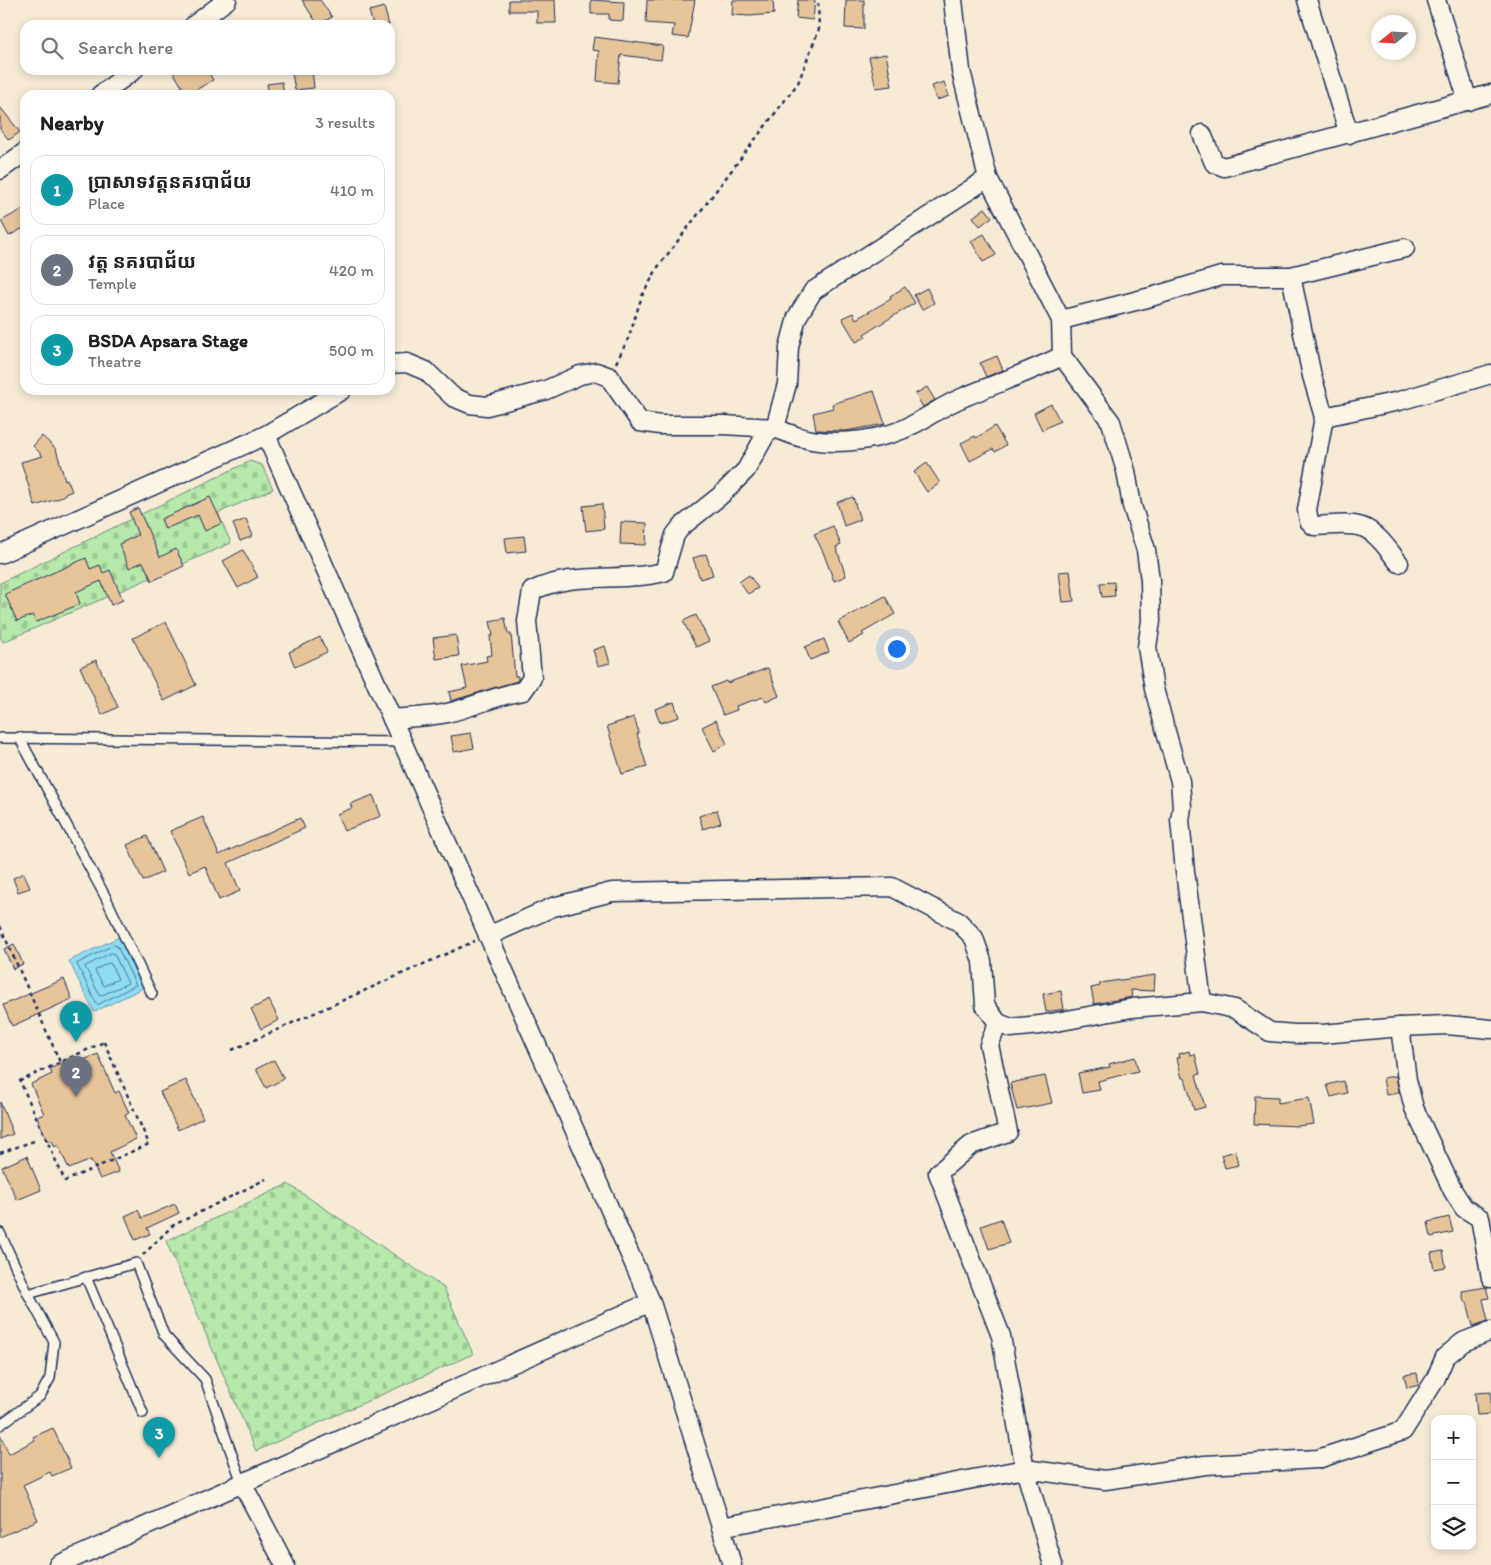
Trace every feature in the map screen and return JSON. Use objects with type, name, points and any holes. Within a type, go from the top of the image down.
[{"type":"street","points":[[201,20],[228,0]]},
{"type":"street","points":[[953,0],[961,71],[988,178],[1060,320],[1062,356],[1111,422],[1126,471],[1132,506],[1146,550],[1150,580],[1151,621],[1147,647],[1154,689],[1180,781],[1182,806],[1180,820],[1184,870],[1202,1002]]},
{"type":"street","points":[[1307,0],[1349,134]]},
{"type":"street","points":[[1436,0],[1468,101]]},
{"type":"street","points":[[107,90],[127,75]]},
{"type":"street","points":[[1202,134],[1214,163],[1224,167],[1491,94]]},
{"type":"street","points":[[0,170],[20,156]]},
{"type":"street","points":[[392,719],[445,713],[503,694],[523,691],[532,678],[527,621],[532,591],[576,578],[651,575],[664,572],[676,535],[681,527],[720,496],[746,470],[766,434],[775,428],[787,384],[789,347],[795,324],[797,317],[813,291],[988,178]]},
{"type":"street","points":[[1060,320],[1150,297],[1221,276],[1291,276],[1405,248]]},
{"type":"street","points":[[1291,276],[1312,376],[1324,417],[1307,510],[1308,521],[1314,526],[1344,525],[1362,527],[1375,535],[1399,563]]},
{"type":"street","points":[[395,364],[407,363],[426,371],[453,397],[470,404],[487,406],[546,390],[580,375],[596,372],[610,377],[640,422],[660,425],[724,424],[775,428],[807,439],[840,442],[868,440],[913,425],[936,410],[962,397],[1039,368],[1062,356]]},
{"type":"street","points":[[1324,417],[1399,401],[1491,374]]},
{"type":"street","points":[[0,554],[266,435],[334,395]]},
{"type":"street","points":[[266,435],[651,1302],[732,1565]]},
{"type":"street","points":[[488,936],[553,907],[612,892],[892,887],[959,922],[974,938],[982,961],[985,1005],[998,1023],[1011,1028],[1040,1025],[1132,1008],[1202,1002],[1235,1009],[1270,1032],[1322,1034],[1447,1024],[1491,1029]]},
{"type":"street","points":[[998,1023],[989,1044],[1008,1132],[971,1145],[938,1173],[1001,1336],[1024,1469],[1053,1565]]},
{"type":"street","points":[[1400,1027],[1407,1080],[1414,1108],[1464,1208],[1485,1220],[1491,1278]]},
{"type":"street","points":[[58,1565],[651,1302]]},
{"type":"street","points":[[721,1527],[1024,1469],[1105,1480],[1205,1465],[1318,1459],[1403,1431],[1435,1380],[1445,1357],[1463,1342],[1491,1331]]},
{"type":"street","points":[[242,1483],[285,1565]]},
{"type":"lane","points":[[19,737],[105,896],[152,994]]},
{"type":"lane","points":[[0,738],[402,742]]},
{"type":"lane","points":[[0,1233],[28,1294],[54,1342],[50,1378],[40,1396],[0,1425]]},
{"type":"lane","points":[[28,1294],[136,1263],[164,1335],[205,1379],[242,1483]]},
{"type":"lane","points":[[86,1277],[142,1413]]},
{"type":"path","points":[[610,377],[628,339],[642,296],[658,266],[798,83],[819,29],[818,0]]},
{"type":"path","points":[[0,926],[60,1062]]},
{"type":"path","points":[[232,1050],[488,936]]},
{"type":"path","points":[[104,1042],[149,1144],[65,1181],[20,1081],[60,1062],[104,1042]]},
{"type":"path","points":[[0,1153],[34,1141]]},
{"type":"path","points":[[136,1263],[172,1226],[266,1179]]},
{"type":"green space","points":[[250,461],[262,465],[273,489],[218,513],[231,543],[3,642],[0,636],[0,583]]},
{"type":"green space","points":[[288,1184],[444,1288],[473,1354],[256,1451],[166,1241]]},
{"type":"water","points":[[119,937],[143,988],[94,1012],[69,961]]},
{"type":"building","points":[[302,0],[320,0],[332,17],[327,20],[315,20]]},
{"type":"building","points":[[509,0],[555,0],[556,23],[537,23],[537,11],[509,11]]},
{"type":"building","points":[[591,0],[624,2],[623,21],[609,20],[609,14],[591,14]]},
{"type":"building","points":[[647,0],[695,0],[688,38],[672,36],[674,25],[646,23]]},
{"type":"building","points":[[733,0],[773,0],[774,14],[732,15]]},
{"type":"building","points":[[798,0],[815,0],[813,20],[796,18]]},
{"type":"building","points":[[846,0],[864,0],[864,29],[845,28]]},
{"type":"building","points":[[384,7],[388,20],[372,20],[369,11]]},
{"type":"building","points":[[594,37],[663,46],[661,60],[621,55],[618,83],[597,81],[599,51],[592,50]]},
{"type":"building","points":[[886,54],[892,86],[876,88],[869,57]]},
{"type":"building","points":[[175,75],[210,75],[213,80],[196,90],[184,90]]},
{"type":"building","points":[[292,75],[313,75],[314,88],[295,90]]},
{"type":"building","points":[[282,82],[283,90],[268,90],[267,84]]},
{"type":"building","points":[[944,82],[949,96],[937,100],[931,86]]},
{"type":"building","points":[[0,107],[20,132],[9,140],[0,129]]},
{"type":"building","points":[[985,208],[992,217],[980,226],[973,217]]},
{"type":"building","points":[[20,211],[20,230],[9,236],[1,221]]},
{"type":"building","points":[[984,234],[996,255],[983,262],[971,241]]},
{"type":"building","points":[[905,287],[915,303],[864,334],[866,337],[856,342],[842,318],[853,313],[856,319],[891,299],[890,296]]},
{"type":"building","points":[[927,288],[934,303],[922,310],[914,295]]},
{"type":"building","points":[[997,356],[1003,370],[986,377],[980,363]]},
{"type":"building","points":[[927,387],[935,400],[923,407],[915,394]]},
{"type":"building","points":[[874,391],[885,424],[846,431],[816,430],[813,413],[833,408],[832,404]]},
{"type":"building","points":[[1051,404],[1060,421],[1042,430],[1034,413]]},
{"type":"building","points":[[995,426],[1006,445],[995,452],[993,449],[970,461],[961,443],[975,436],[976,438]]},
{"type":"building","points":[[42,436],[56,449],[65,480],[67,479],[72,491],[63,495],[63,497],[35,506],[21,462],[43,456],[33,446]]},
{"type":"building","points":[[927,463],[940,483],[927,492],[914,472]]},
{"type":"building","points":[[210,497],[222,523],[205,531],[198,515],[165,529],[161,519]]},
{"type":"building","points":[[853,497],[860,520],[844,526],[837,502]]},
{"type":"building","points":[[602,504],[604,529],[586,531],[583,506]]},
{"type":"building","points":[[138,508],[160,557],[176,549],[184,566],[152,581],[143,562],[129,568],[119,544],[138,535],[129,512]]},
{"type":"building","points":[[246,519],[253,536],[240,541],[233,524]]},
{"type":"building","points":[[621,522],[647,523],[646,545],[620,544]]},
{"type":"building","points":[[833,526],[841,545],[836,547],[846,576],[834,581],[814,534]]},
{"type":"building","points":[[524,536],[526,551],[507,553],[505,538]]},
{"type":"building","points":[[243,550],[258,577],[238,588],[223,561]]},
{"type":"building","points":[[706,554],[713,575],[700,579],[693,558]]},
{"type":"building","points":[[86,558],[90,569],[100,565],[103,573],[110,570],[123,600],[111,605],[101,581],[76,592],[80,604],[36,622],[33,615],[17,621],[5,594]]},
{"type":"building","points":[[1070,571],[1074,601],[1063,602],[1059,572]]},
{"type":"building","points":[[749,575],[758,588],[748,594],[739,582]]},
{"type":"building","points":[[1114,582],[1115,596],[1102,597],[1100,583]]},
{"type":"building","points":[[885,596],[895,614],[862,633],[864,635],[849,643],[838,622]]},
{"type":"building","points":[[696,615],[709,641],[696,647],[683,621]]},
{"type":"building","points":[[505,618],[508,634],[511,634],[515,676],[518,676],[518,680],[451,701],[449,692],[467,688],[462,666],[487,661],[486,656],[492,655],[490,636],[493,636],[490,621]]},
{"type":"building","points":[[166,622],[196,685],[164,701],[133,638]]},
{"type":"building","points":[[456,635],[459,656],[436,659],[433,638]]},
{"type":"building","points":[[320,637],[327,652],[295,667],[289,652]]},
{"type":"building","points":[[824,639],[829,652],[810,660],[805,647]]},
{"type":"building","points":[[605,646],[610,663],[598,666],[593,650]]},
{"type":"building","points":[[96,660],[118,707],[102,715],[80,667]]},
{"type":"building","points":[[768,668],[779,696],[766,702],[763,697],[736,706],[737,710],[723,715],[711,687]]},
{"type":"building","points":[[674,702],[679,717],[660,723],[655,709]]},
{"type":"building","points":[[634,717],[647,767],[622,774],[607,726]]},
{"type":"building","points":[[716,720],[727,744],[714,751],[702,727]]},
{"type":"building","points":[[471,733],[474,748],[454,752],[451,736]]},
{"type":"building","points":[[373,795],[381,816],[344,831],[337,814],[352,808],[350,804]]},
{"type":"building","points":[[717,810],[721,823],[703,829],[699,816]]},
{"type":"building","points":[[203,817],[219,855],[300,818],[305,828],[228,863],[240,891],[219,900],[205,866],[189,873],[170,831]]},
{"type":"building","points":[[147,836],[163,872],[143,881],[127,845]]},
{"type":"building","points":[[24,873],[30,888],[18,892],[13,878]]},
{"type":"building","points":[[14,944],[23,964],[13,969],[4,949]]},
{"type":"building","points":[[1155,975],[1154,991],[1131,990],[1132,997],[1094,1004],[1091,988],[1100,986],[1100,983]]},
{"type":"building","points":[[64,979],[72,999],[12,1026],[3,1005]]},
{"type":"building","points":[[1061,991],[1064,1009],[1046,1012],[1043,994]]},
{"type":"building","points":[[269,1000],[279,1020],[261,1029],[251,1009]]},
{"type":"building","points":[[1189,1051],[1190,1055],[1195,1054],[1200,1074],[1196,1075],[1205,1107],[1194,1110],[1177,1058],[1180,1057],[1179,1054]]},
{"type":"building","points":[[98,1054],[115,1093],[119,1091],[129,1113],[125,1115],[136,1139],[110,1152],[119,1172],[100,1179],[91,1160],[69,1169],[58,1145],[55,1147],[52,1140],[48,1142],[37,1117],[44,1114],[31,1084],[52,1074],[50,1069],[72,1058],[74,1064]]},
{"type":"building","points":[[1135,1057],[1138,1071],[1098,1081],[1100,1090],[1082,1093],[1078,1073],[1110,1067],[1109,1064]]},
{"type":"building","points":[[274,1060],[284,1079],[266,1088],[256,1069]]},
{"type":"building","points":[[1045,1076],[1052,1103],[1017,1110],[1010,1083]]},
{"type":"building","points":[[1396,1076],[1399,1093],[1386,1095],[1383,1078]]},
{"type":"building","points":[[186,1080],[203,1118],[178,1130],[160,1092]]},
{"type":"building","points":[[1343,1081],[1347,1093],[1331,1097],[1327,1085]]},
{"type":"building","points":[[1255,1096],[1278,1097],[1278,1103],[1309,1098],[1314,1124],[1298,1126],[1254,1124]]},
{"type":"building","points":[[0,1102],[13,1134],[0,1139]]},
{"type":"building","points":[[1236,1151],[1239,1165],[1225,1168],[1221,1155]]},
{"type":"building","points":[[27,1156],[41,1190],[17,1200],[2,1167]]},
{"type":"building","points":[[175,1204],[179,1213],[147,1228],[150,1234],[135,1240],[125,1216],[138,1210],[142,1218]]},
{"type":"building","points":[[1449,1217],[1453,1232],[1431,1237],[1428,1222]]},
{"type":"building","points":[[1001,1219],[1009,1243],[989,1249],[981,1226]]},
{"type":"building","points":[[1443,1251],[1446,1267],[1434,1269],[1431,1253]]},
{"type":"building","points":[[1486,1287],[1489,1298],[1483,1299],[1488,1321],[1473,1326],[1462,1291]]},
{"type":"building","points":[[1417,1373],[1419,1385],[1407,1388],[1404,1375]]},
{"type":"building","points":[[1491,1392],[1491,1414],[1477,1415],[1475,1393]]},
{"type":"building","points":[[53,1428],[71,1468],[52,1476],[50,1472],[23,1485],[38,1520],[0,1537],[0,1434],[9,1454],[35,1440],[33,1437]]},
{"type":"place","name":"ប្រាសាទវត្តនគរបាជ័យ","points":[[76,1042]]},
{"type":"place","name":"វត្ត នគរបាជ័យ","points":[[76,1097]]},
{"type":"place","name":"BSDA Apsara Stage","points":[[159,1458]]}]
